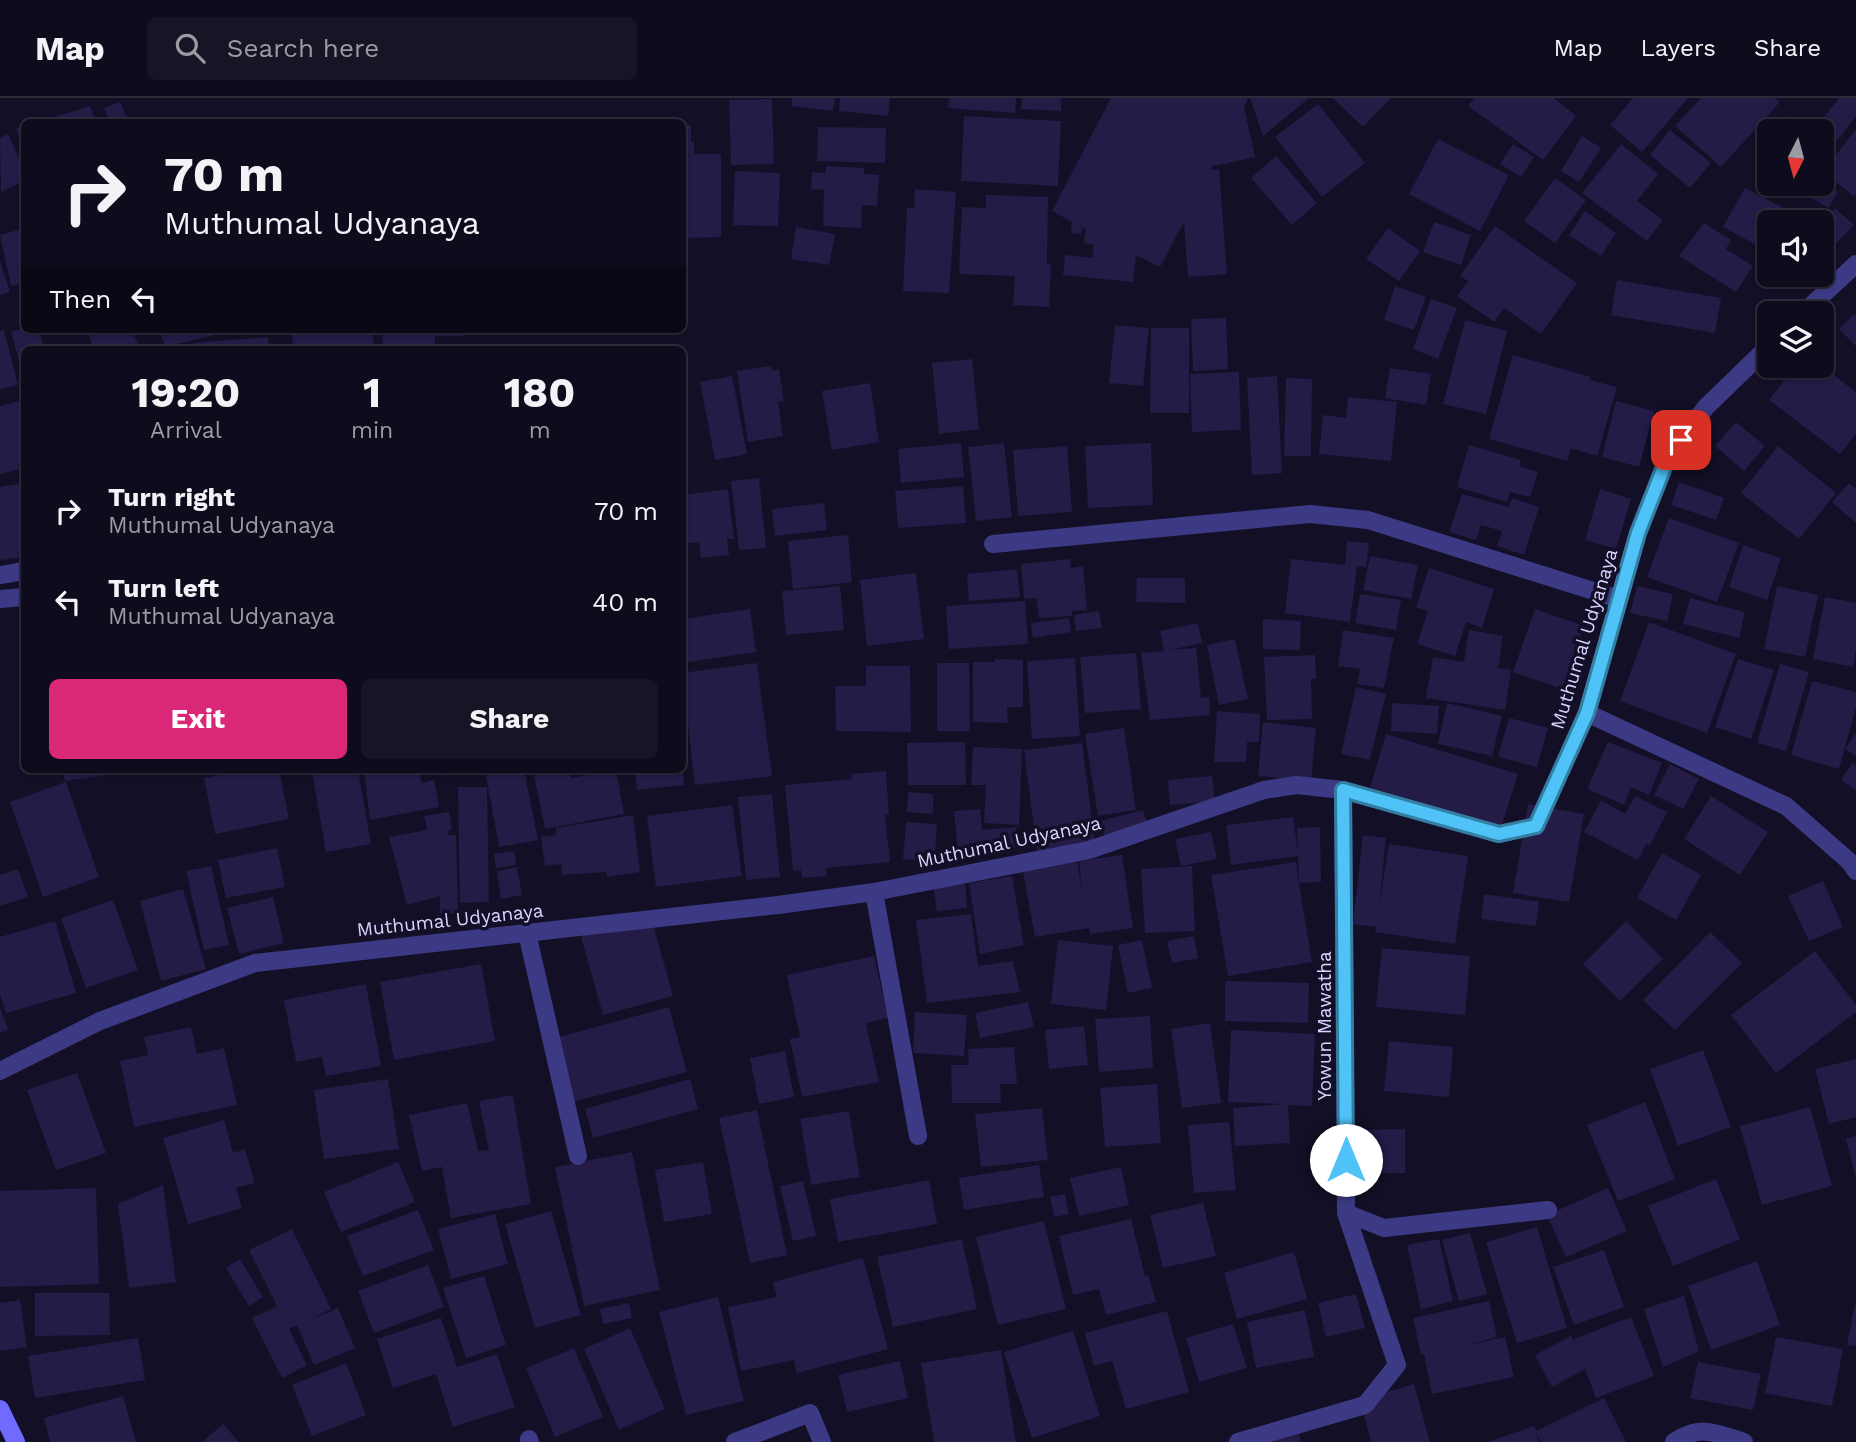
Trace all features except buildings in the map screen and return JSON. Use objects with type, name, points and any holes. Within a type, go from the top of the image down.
[{"type":"street","points":[[1816,301],[1856,264]]},
{"type":"street","name":"Muthumal Udyanaya","points":[[0,1070],[100,1021],[255,963],[874,892],[1089,850],[1264,790],[1296,785],[1343,790],[1499,834],[1536,826],[1587,713],[1638,533],[1668,457],[1706,407],[1757,358]]},
{"type":"street","points":[[993,544],[1310,514],[1368,520],[1619,599]]},
{"type":"street","points":[[0,575],[21,572]]},
{"type":"street","points":[[0,598],[21,597]]},
{"type":"street","points":[[1587,713],[1786,806],[1850,862],[1856,871]]},
{"type":"street","name":"Yowun Mawatha","points":[[1238,1442],[1365,1405],[1396,1365],[1346,1213],[1343,790]]},
{"type":"street","points":[[874,892],[918,1136]]},
{"type":"street","points":[[527,933],[578,1156]]},
{"type":"street","points":[[1346,1213],[1384,1228],[1548,1210]]},
{"type":"street","points":[[0,1409],[16,1442]]},
{"type":"street","points":[[735,1442],[810,1413],[822,1442]]},
{"type":"street","points":[[1674,1442],[1685,1434],[1704,1430],[1744,1442]]},
{"type":"route","points":[[1346,1160],[1343,790],[1499,834],[1536,826],[1587,713],[1638,533],[1668,457],[1681,440]]}]
